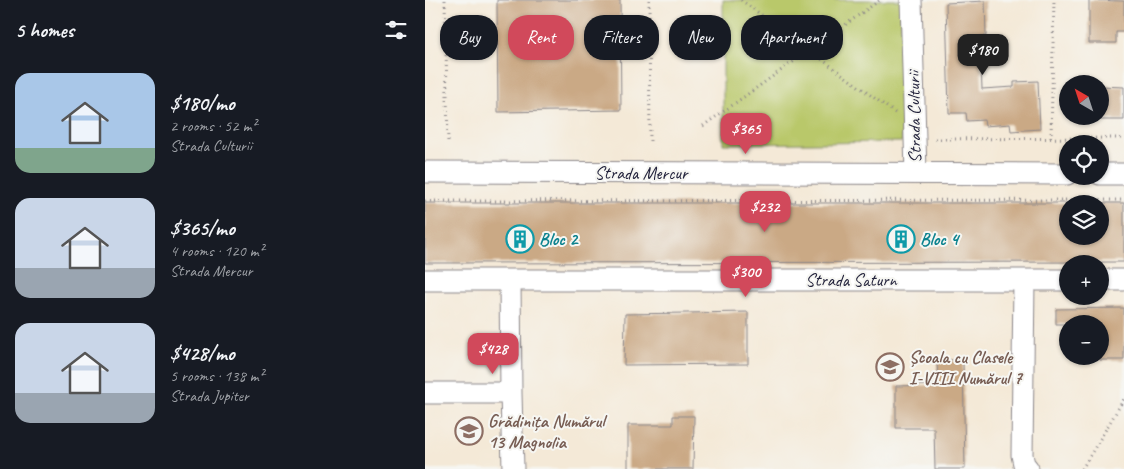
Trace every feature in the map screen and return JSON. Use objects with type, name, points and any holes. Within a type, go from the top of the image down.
[{"type":"street","name":"Strada Culturii","points":[[911,0],[916,173]]},
{"type":"street","name":"Strada Mercur","points":[[425,172],[1059,174]]},
{"type":"street","points":[[1109,174],[1124,174]]},
{"type":"street","name":"Strada Saturn","points":[[425,280],[1059,280]]},
{"type":"street","points":[[510,280],[513,469]]},
{"type":"street","points":[[1024,280],[1022,455],[1024,464],[1028,469]]},
{"type":"street","points":[[1109,280],[1124,280]]},
{"type":"street","points":[[425,393],[511,393]]},
{"type":"path","points":[[445,0],[448,143]]},
{"type":"path","points":[[649,0],[651,144]]},
{"type":"path","points":[[741,0],[761,15]]},
{"type":"path","points":[[843,26],[880,0]]},
{"type":"path","points":[[1051,138],[1054,0]]},
{"type":"path","points":[[703,126],[795,60]]},
{"type":"path","points":[[823,60],[900,117]]},
{"type":"path","points":[[931,139],[1124,138]]},
{"type":"path","points":[[650,192],[651,201]]},
{"type":"path","points":[[425,201],[1124,200]]},
{"type":"path","points":[[1082,469],[1124,399]]},
{"type":"green space","points":[[723,0],[901,0],[902,142],[723,144],[723,60],[731,60],[731,15],[723,15]]},
{"type":"building","points":[[497,0],[620,0],[620,15],[584,15],[584,60],[621,60],[621,110],[498,112]]},
{"type":"building","points":[[1089,0],[1124,1],[1124,32],[1116,32],[1116,43],[1089,43]]},
{"type":"building","points":[[985,1],[986,36],[980,36],[982,89],[1014,87],[1014,82],[1038,81],[1040,129],[1011,131],[1010,124],[985,126],[984,120],[967,121],[966,113],[949,113],[946,3]]},
{"type":"building","points":[[1109,86],[1124,87],[1124,120],[1109,120]]},
{"type":"building","points":[[425,203],[1059,203],[1059,245],[1109,245],[1109,203],[1124,203],[1124,262],[1109,262],[1109,255],[1059,255],[1059,262],[425,263]]},
{"type":"building","points":[[1124,308],[1124,360],[1109,360],[1109,315],[1059,315],[1059,324],[1056,324],[1056,309]]},
{"type":"building","points":[[748,312],[748,364],[624,365],[625,314]]},
{"type":"building","points":[[937,360],[963,360],[965,469],[935,469],[934,428],[896,428],[896,386],[938,385]]},
{"type":"building","points":[[673,416],[694,416],[693,469],[628,469],[628,425],[673,425]]},
{"type":"place","name":"Bloc 2","points":[[520,239]]},
{"type":"place","name":"Bloc 4","points":[[901,239]]},
{"type":"place","name":"Școala cu Clasele I-VIII Numărul 7","points":[[890,367]]},
{"type":"place","name":"Grădinița Numărul 13 Magnolia","points":[[469,431]]}]
